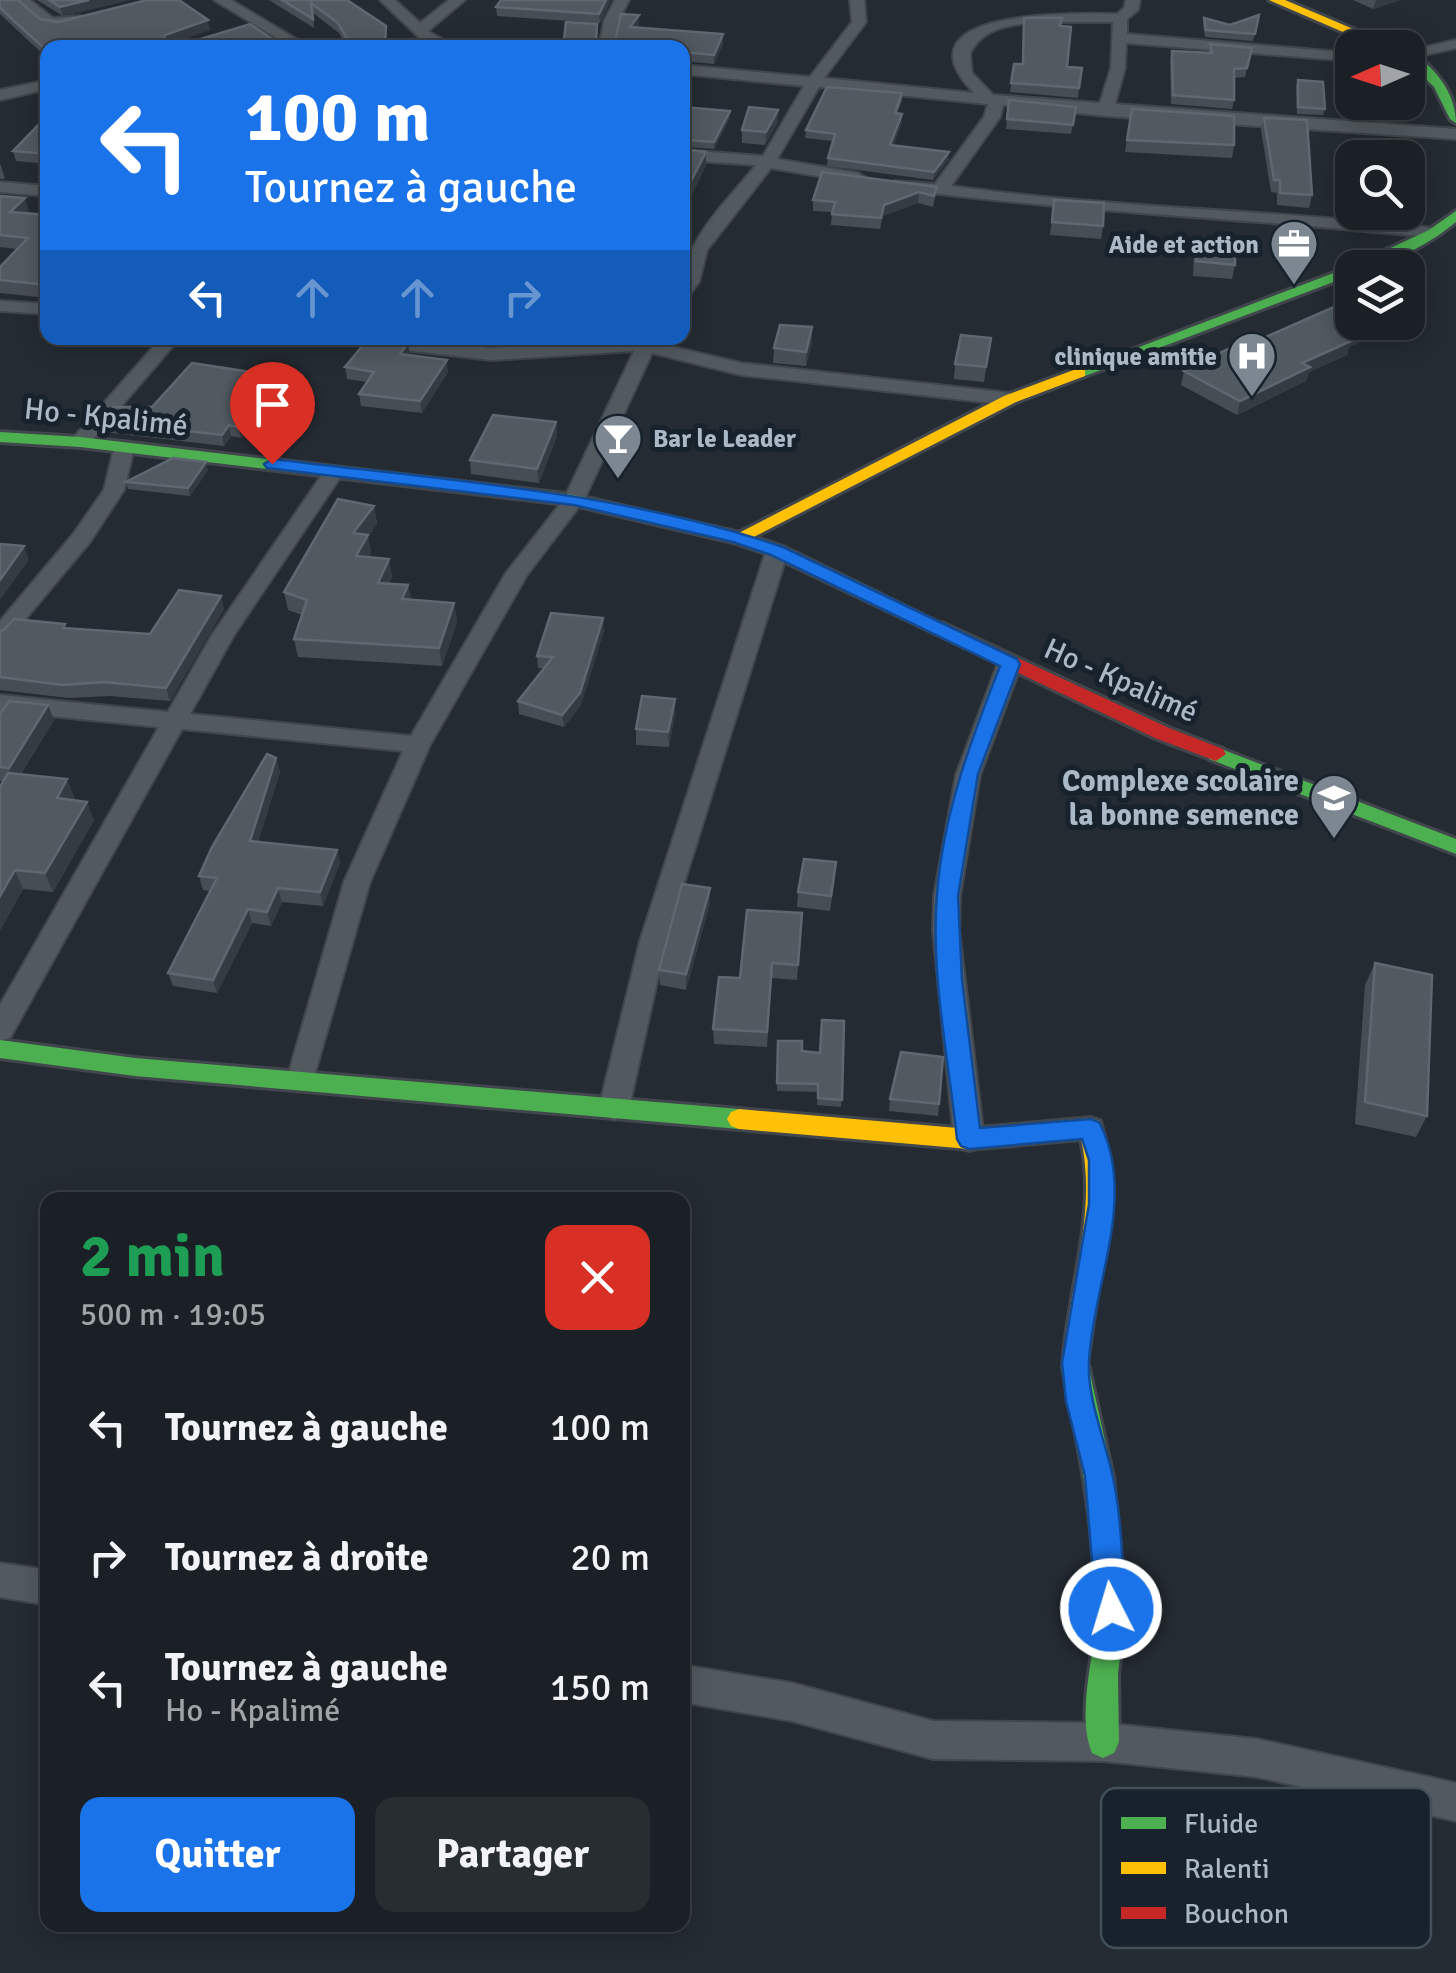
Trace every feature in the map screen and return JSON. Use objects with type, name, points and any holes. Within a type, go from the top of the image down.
[{"type":"street","points":[[21,0],[50,22],[92,17]]},
{"type":"street","points":[[221,0],[290,40]]},
{"type":"street","points":[[387,0],[431,40]]},
{"type":"street","points":[[422,29],[458,0]]},
{"type":"street","points":[[607,40],[610,21],[622,0]]},
{"type":"street","points":[[690,282],[690,249],[768,161],[814,82],[859,22],[857,0]]},
{"type":"street","points":[[940,188],[992,117],[992,100],[966,75],[961,64],[963,50],[979,32],[1001,23],[1034,18],[1120,18],[1131,10],[1133,0]]},
{"type":"street","points":[[1275,0],[1348,30]]},
{"type":"street","points":[[1105,111],[1118,68],[1120,18]]},
{"type":"street","points":[[242,27],[259,22]]},
{"type":"street","points":[[1121,38],[1335,56]]},
{"type":"street","points":[[1425,51],[1456,44]]},
{"type":"street","points":[[690,70],[1105,111],[1456,134]]},
{"type":"street","points":[[1425,71],[1440,85],[1456,119]]},
{"type":"street","points":[[0,97],[40,86]]},
{"type":"street","points":[[0,97],[40,100]]},
{"type":"street","points":[[690,156],[768,161],[807,172],[1032,202],[1336,222],[1434,233]]},
{"type":"street","points":[[0,187],[40,190]]},
{"type":"street","points":[[1400,250],[1434,233],[1456,215]]},
{"type":"street","points":[[1410,246],[1456,243]]},
{"type":"street","points":[[738,538],[1010,400],[1335,277]]},
{"type":"street","points":[[0,306],[40,308]]},
{"type":"street","points":[[80,442],[165,345]]},
{"type":"street","points":[[412,345],[491,354],[598,345]]},
{"type":"street","points":[[301,1079],[357,882],[418,746],[518,573],[574,500],[644,345]]},
{"type":"street","points":[[659,345],[742,370],[1010,400]]},
{"type":"street","name":"Ho - Kpalimé","points":[[0,436],[574,500],[738,538],[777,551],[1162,734],[1456,846]]},
{"type":"street","points":[[0,636],[82,537],[114,490],[124,448]]},
{"type":"street","points":[[0,1030],[223,635],[333,472]]},
{"type":"street","points":[[614,1108],[653,941],[777,551]]},
{"type":"street","points":[[969,1139],[946,930],[947,896],[968,774],[1010,664]]},
{"type":"street","points":[[0,702],[418,746]]},
{"type":"street","points":[[0,1049],[135,1066],[969,1139],[1091,1128],[1101,1160],[1102,1204],[1075,1363],[1080,1401],[1099,1476],[1111,1609],[1103,1674],[1103,1742]]},
{"type":"street","points":[[0,1580],[40,1587]]},
{"type":"street","points":[[690,1684],[792,1702],[933,1740],[1103,1742],[1257,1758],[1393,1788]]},
{"type":"street","points":[[1431,1796],[1456,1802]]},
{"type":"building","points":[[0,0],[18,0],[40,19],[59,22],[147,0],[179,0],[208,20],[165,35],[163,40],[40,40],[40,45],[0,8]]},
{"type":"building","points":[[49,0],[89,0],[60,7]]},
{"type":"building","points":[[282,0],[347,0],[386,26],[385,40],[348,40],[338,23],[311,3],[313,19]]},
{"type":"building","points":[[501,0],[606,0],[599,14],[496,7]]},
{"type":"building","points":[[621,14],[639,15],[630,27],[723,34],[714,55],[690,53],[690,40],[615,40]]},
{"type":"building","points":[[1259,15],[1255,34],[1206,30],[1204,18],[1230,25]]},
{"type":"building","points":[[1024,18],[1062,18],[1060,26],[1071,27],[1067,67],[1082,68],[1079,88],[1011,83],[1014,64],[1023,64]]},
{"type":"building","points":[[566,22],[597,24],[596,40],[564,39]]},
{"type":"building","points":[[250,24],[273,40],[198,40]]},
{"type":"building","points":[[1210,44],[1252,48],[1247,68],[1234,69],[1234,100],[1173,95],[1172,51],[1212,53]]},
{"type":"building","points":[[1298,80],[1323,82],[1325,109],[1298,107]]},
{"type":"building","points":[[827,87],[902,93],[895,113],[902,114],[890,145],[949,152],[934,172],[828,158],[835,134],[806,130]]},
{"type":"building","points":[[1009,100],[1076,107],[1073,125],[1007,119]]},
{"type":"building","points":[[749,107],[778,110],[766,132],[742,130]]},
{"type":"building","points":[[690,108],[730,111],[714,142],[690,140]]},
{"type":"building","points":[[1132,109],[1234,116],[1234,145],[1127,140]]},
{"type":"building","points":[[1264,118],[1307,120],[1312,195],[1280,193],[1280,180],[1274,180]]},
{"type":"building","points":[[40,123],[40,153],[13,151]]},
{"type":"building","points":[[690,150],[706,152],[690,183]]},
{"type":"building","points":[[822,172],[937,187],[934,196],[919,192],[884,205],[881,218],[832,214],[835,202],[813,200]]},
{"type":"building","points":[[0,196],[25,198],[10,212],[40,214],[40,284],[0,280],[0,267],[28,238],[0,235]]},
{"type":"building","points":[[1054,200],[1104,203],[1103,226],[1052,222]]},
{"type":"building","points":[[1196,237],[1235,241],[1235,265],[1196,261]]},
{"type":"building","points":[[1335,306],[1335,340],[1351,341],[1302,363],[1310,367],[1240,401],[1184,371],[1252,337],[1259,340]]},
{"type":"building","points":[[780,325],[812,327],[806,352],[774,348]]},
{"type":"building","points":[[961,335],[991,338],[986,367],[955,364]]},
{"type":"building","points":[[363,345],[407,345],[400,354],[447,360],[420,401],[359,394],[374,372],[345,367]]},
{"type":"building","points":[[192,363],[265,374],[254,388],[270,390],[238,427],[229,425],[222,435],[101,421],[113,407],[152,407]]},
{"type":"building","points":[[493,415],[556,422],[537,469],[470,460]]},
{"type":"building","points":[[173,458],[206,462],[188,488],[126,482]]},
{"type":"building","points":[[338,499],[374,506],[353,533],[368,535],[356,556],[389,559],[378,583],[408,585],[402,599],[454,603],[439,648],[294,639],[307,600],[284,592]]},
{"type":"building","points":[[0,544],[24,546],[0,580]]},
{"type":"building","points":[[179,590],[221,596],[166,688],[104,682],[63,685],[0,677],[0,631],[14,619],[65,624],[63,628],[150,634]]},
{"type":"building","points":[[551,613],[603,618],[580,693],[562,715],[518,701],[553,657],[537,656]]},
{"type":"building","points":[[642,696],[675,699],[668,732],[636,729]]},
{"type":"building","points":[[9,701],[48,705],[9,768],[0,767],[0,714]]},
{"type":"building","points":[[267,754],[276,758],[250,841],[337,850],[320,892],[278,888],[267,912],[248,909],[213,980],[168,973],[217,878],[199,876],[212,847]]},
{"type":"building","points":[[8,773],[67,779],[57,798],[87,802],[45,873],[15,870],[0,896],[0,787]]},
{"type":"building","points":[[804,859],[836,862],[831,896],[798,892]]},
{"type":"building","points":[[682,884],[710,888],[686,974],[659,970]]},
{"type":"building","points":[[747,910],[802,913],[798,965],[772,963],[767,1032],[713,1029],[719,977],[740,978]]},
{"type":"building","points":[[1375,963],[1432,975],[1427,1116],[1365,1102]]},
{"type":"building","points":[[822,1020],[844,1021],[842,1100],[818,1098],[818,1084],[777,1083],[778,1041],[802,1041],[802,1051],[820,1053]]},
{"type":"building","points":[[901,1052],[943,1057],[939,1104],[890,1099]]},
{"type":"traffic: fast","points":[[1425,71],[1439,85],[1456,119]]},
{"type":"traffic: fast","points":[[1397,250],[1434,233],[1456,215]]},
{"type":"traffic: fast","points":[[1079,373],[1335,276]]},
{"type":"traffic: fast","points":[[0,437],[80,442],[574,500],[738,538],[777,551],[942,629]]},
{"type":"traffic: fast","points":[[1216,754],[1456,847]]},
{"type":"traffic: fast","points":[[0,1049],[135,1067],[739,1119]]},
{"type":"traffic: fast","points":[[1076,1368],[1099,1477],[1111,1609],[1103,1674],[1103,1742]]},
{"type":"traffic: slow","points":[[1275,0],[1348,30]]},
{"type":"traffic: slow","points":[[738,538],[1010,399],[1079,373]]},
{"type":"traffic: slow","points":[[739,1119],[969,1139],[1091,1128],[1100,1190],[1077,1337],[1076,1368]]},
{"type":"traffic: jam","points":[[942,629],[1162,733],[1216,754]]},
{"type":"place","name":"Aide et action","points":[[1294,286]]},
{"type":"place","name":"clinique amitie","points":[[1252,398]]},
{"type":"place","name":"Bar le Leader","points":[[618,480]]},
{"type":"place","name":"Complexe scolaire la bonne semence","points":[[1334,840]]},
{"type":"route","points":[[272,464],[574,500],[738,538],[777,551],[1010,664],[968,774],[947,896],[951,980],[959,1022],[969,1139],[1091,1128],[1101,1160],[1102,1204],[1075,1363],[1080,1401],[1099,1476],[1111,1609]]}]
